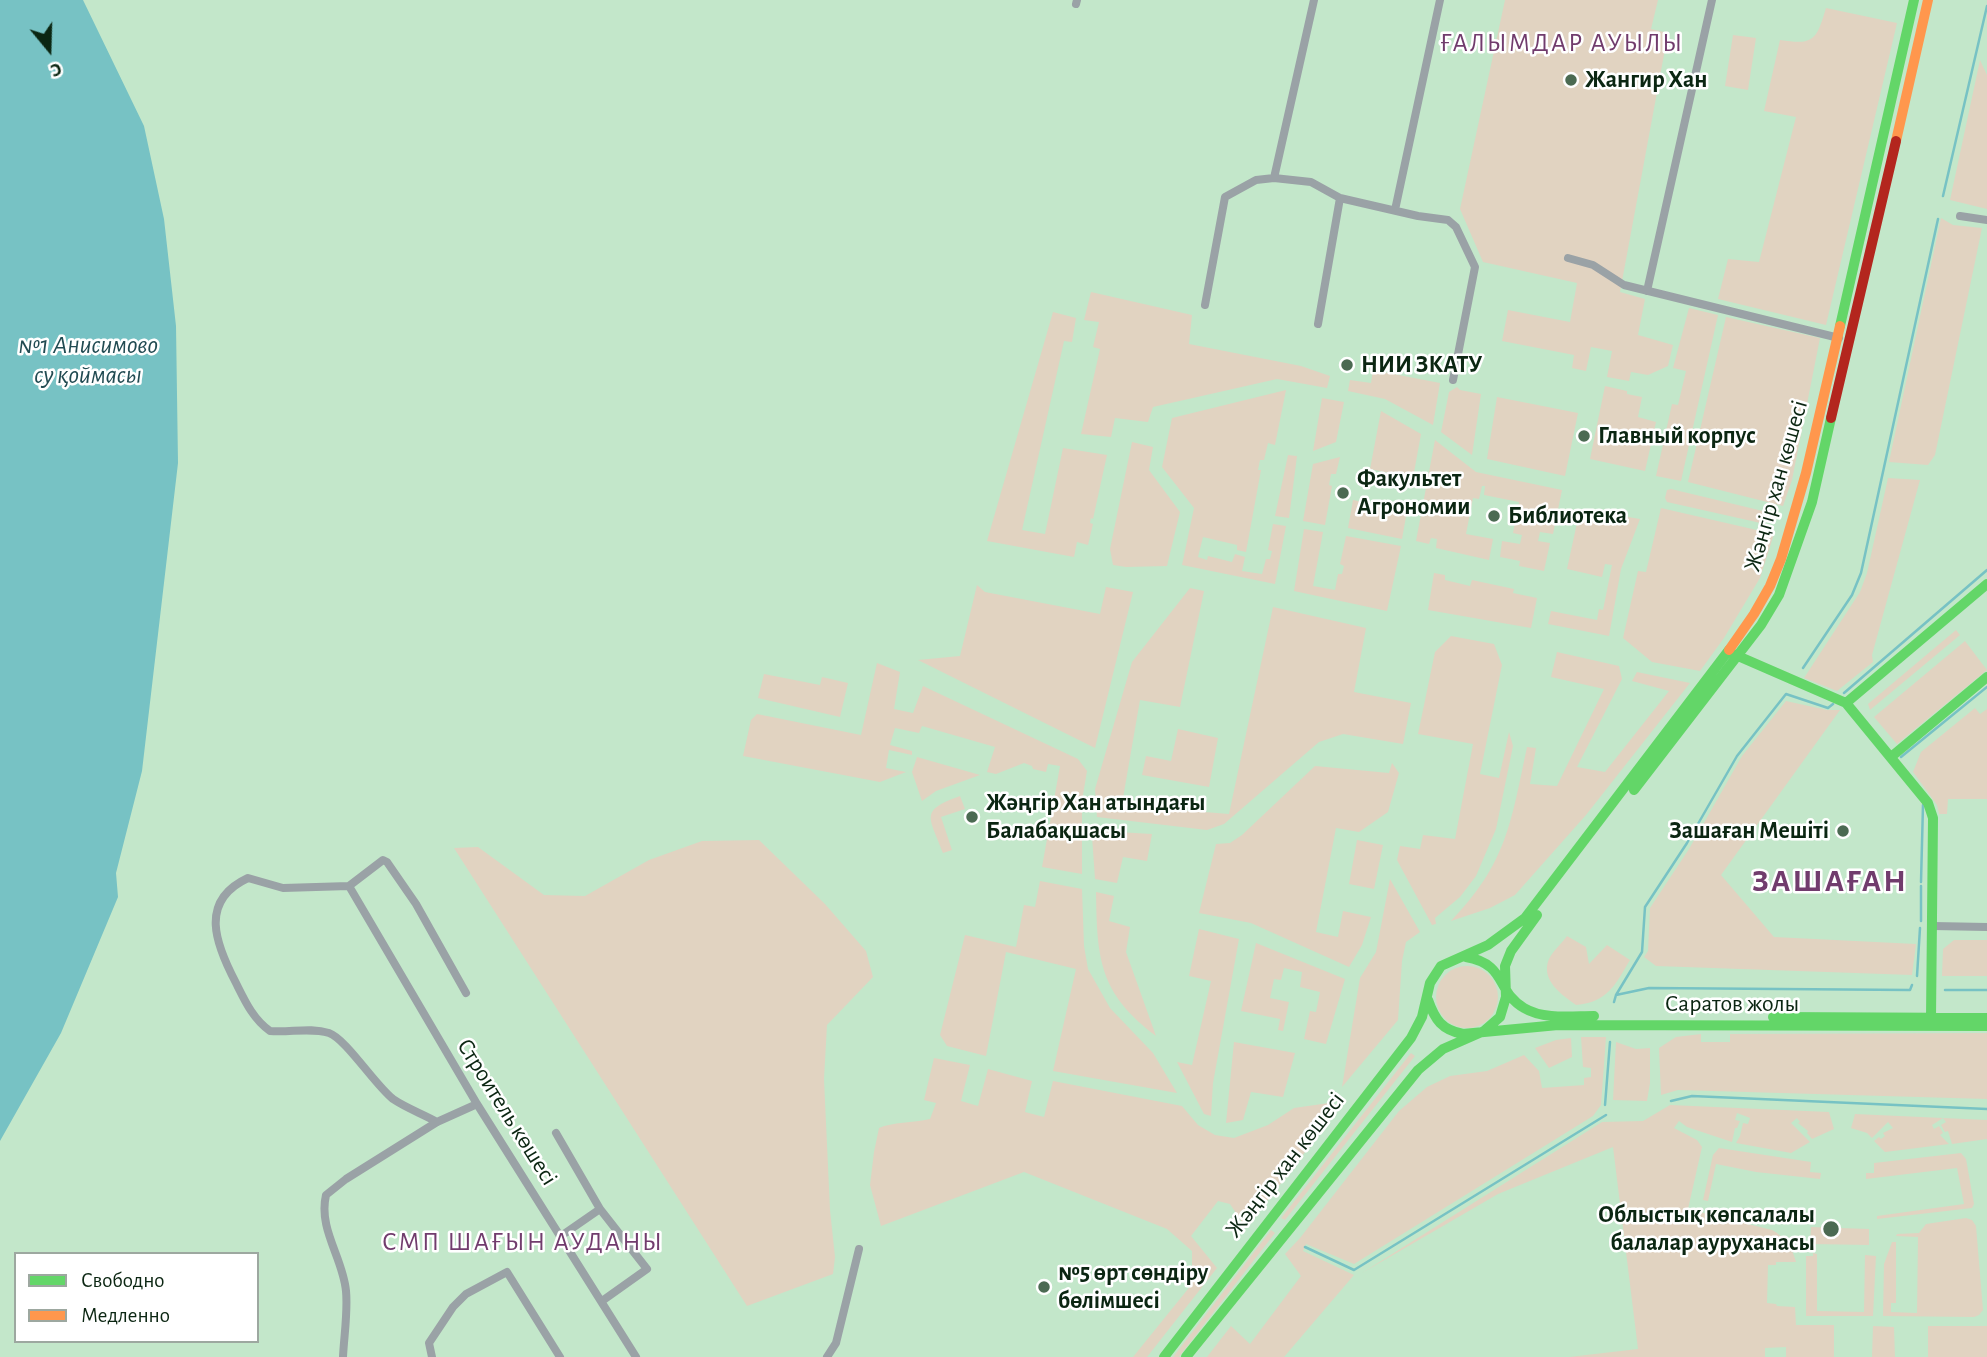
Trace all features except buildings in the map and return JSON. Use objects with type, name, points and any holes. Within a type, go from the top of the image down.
[{"type":"main road","name":"Жәңгір хан көшесі","points":[[1186,1357],[1418,1070],[1443,1049],[1491,1027],[1504,1011],[1505,966],[1509,957],[1733,654],[1770,586],[1781,559],[1806,473],[1914,0]]},
{"type":"main road","name":"Жәңгір хан көшесі","points":[[1164,1357],[1407,1044],[1422,1017],[1430,983],[1441,967],[1488,946],[1510,932],[1525,918],[1733,654],[1767,615],[1790,568],[1812,502],[1928,0]]},
{"type":"main road","points":[[1846,703],[1987,584]]},
{"type":"main road","points":[[1733,654],[1846,703],[1926,800],[1932,814],[1931,1018]]},
{"type":"main road","points":[[1891,757],[1987,677]]},
{"type":"main road","points":[[1459,957],[1486,961],[1500,974],[1504,983]]},
{"type":"main road","name":"Саратов жолы","points":[[1504,983],[1521,1006],[1548,1015],[1987,1018]]},
{"type":"main road","points":[[1428,992],[1430,1009],[1439,1023],[1453,1032],[1478,1034]]},
{"type":"main road","name":"Саратов жолы","points":[[1478,1034],[1519,1028],[1583,1025],[1987,1027]]},
{"type":"street","points":[[1274,178],[1314,0]]},
{"type":"street","points":[[1395,210],[1440,0]]},
{"type":"street","points":[[1647,291],[1712,0]]},
{"type":"street","points":[[1205,305],[1225,197],[1256,180],[1274,178],[1311,181],[1340,198],[1448,220],[1456,227],[1475,267],[1452,380]]},
{"type":"street","points":[[1318,324],[1340,198]]},
{"type":"street","points":[[1960,216],[1987,220]]},
{"type":"street","points":[[1567,258],[1593,265],[1624,285],[1849,340]]},
{"type":"street","points":[[437,1122],[394,1100],[331,1033],[270,1031],[261,1025],[221,955],[215,925],[217,907],[225,892],[248,878],[283,888],[349,886],[383,860],[416,904],[466,993]]},
{"type":"street","name":"Строитель көшесі","points":[[349,886],[477,1104],[636,1357]]},
{"type":"street","points":[[1933,926],[1987,927]]},
{"type":"street","points":[[343,1357],[346,1291],[339,1261],[323,1218],[326,1195],[346,1179],[437,1122],[477,1104]]},
{"type":"street","points":[[556,1133],[600,1209],[647,1269],[602,1301]]},
{"type":"street","points":[[561,1236],[600,1209]]},
{"type":"street","points":[[827,1357],[836,1343],[859,1249]]},
{"type":"street","points":[[432,1357],[429,1343],[453,1307],[466,1294],[507,1272],[560,1357]]},
{"type":"shaded area","points":[[1505,0],[1658,0],[1651,29],[1668,33],[1620,292],[1645,299],[1638,335],[1673,345],[1668,366],[1648,375],[1631,372],[1629,381],[1607,377],[1612,351],[1591,347],[1586,371],[1572,368],[1574,355],[1502,341],[1508,310],[1570,322],[1577,283],[1483,262],[1460,209]]},
{"type":"shaded area","points":[[1826,8],[1897,23],[1826,325],[1718,299],[1728,259],[1759,262],[1796,117],[1764,111],[1780,40],[1800,42],[1812,38],[1819,28]]},
{"type":"shaded area","points":[[1733,35],[1756,38],[1748,90],[1725,86]]},
{"type":"shaded area","points":[[1980,60],[1987,75],[1987,209],[1950,200]]},
{"type":"shaded area","points":[[1941,218],[1953,225],[1982,228],[1935,455],[1928,465],[1889,462]]},
{"type":"shaded area","points":[[1091,292],[1192,315],[1189,344],[1301,366],[1330,376],[1327,388],[1277,379],[1153,407],[1148,422],[1115,418],[1111,437],[1081,434],[1100,349],[1093,347],[1099,322],[1084,320]]},
{"type":"shaded area","points":[[1689,308],[1718,315],[1681,481],[1656,476],[1672,404],[1678,405],[1686,371],[1673,368]]},
{"type":"shaded area","points":[[1053,312],[1076,318],[1072,342],[1064,341],[1022,530],[1045,534],[1063,448],[1107,455],[1093,519],[1091,518],[1090,523],[1093,524],[1088,545],[1077,542],[1074,557],[987,541]]},
{"type":"shaded area","points":[[1726,317],[1820,338],[1792,480],[1783,506],[1688,482]]},
{"type":"shaded area","points":[[1373,370],[1440,383],[1433,425],[1385,399],[1348,391],[1350,380],[1371,383]]},
{"type":"shaded area","points":[[1605,386],[1642,397],[1638,417],[1656,422],[1645,471],[1590,459]]},
{"type":"shaded area","points":[[1457,387],[1481,394],[1472,455],[1441,432],[1449,392]]},
{"type":"shaded area","points":[[1286,390],[1275,445],[1268,443],[1264,460],[1260,460],[1258,470],[1261,470],[1246,552],[1237,550],[1237,545],[1203,537],[1198,557],[1207,560],[1208,556],[1232,562],[1235,554],[1245,557],[1242,571],[1262,574],[1266,559],[1270,559],[1272,551],[1268,550],[1273,524],[1286,526],[1275,584],[1182,565],[1194,508],[1162,467],[1172,418]]},
{"type":"shaded area","points":[[1497,397],[1578,413],[1565,476],[1487,459]]},
{"type":"shaded area","points":[[1322,398],[1344,402],[1336,442],[1313,451]]},
{"type":"shaded area","points":[[1381,411],[1421,434],[1413,478],[1370,469]]},
{"type":"shaded area","points":[[1435,440],[1476,472],[1562,490],[1553,534],[1540,532],[1538,541],[1550,543],[1544,571],[1519,566],[1520,561],[1500,557],[1502,541],[1520,544],[1522,535],[1513,533],[1519,502],[1484,495],[1485,486],[1482,486],[1479,499],[1473,498],[1466,534],[1493,539],[1489,560],[1436,548],[1437,539],[1431,538],[1429,544],[1416,541]]},
{"type":"shaded area","points":[[1132,442],[1153,447],[1149,470],[1180,512],[1167,566],[1113,565],[1110,549]]},
{"type":"shaded area","points":[[1288,455],[1297,456],[1289,518],[1275,516]]},
{"type":"shaded area","points":[[1340,457],[1336,474],[1331,474],[1329,485],[1332,486],[1325,525],[1303,521],[1313,464]]},
{"type":"shaded area","points":[[1888,478],[1920,480],[1872,655],[1873,662],[1837,691],[1804,678],[1860,592],[1867,573]]},
{"type":"shaded area","points":[[1667,490],[1767,512],[1765,524],[1667,502]]},
{"type":"shaded area","points":[[1353,500],[1407,511],[1402,539],[1348,528]]},
{"type":"shaded area","points":[[1661,508],[1774,534],[1760,578],[1724,638],[1700,671],[1652,662],[1623,638],[1638,571],[1646,572]]},
{"type":"shaded area","points":[[1580,509],[1640,519],[1621,569],[1609,636],[1548,624],[1551,611],[1597,620],[1599,609],[1603,610],[1612,565],[1605,564],[1602,577],[1567,569]]},
{"type":"shaded area","points":[[1304,529],[1323,532],[1313,586],[1335,590],[1338,574],[1342,574],[1344,566],[1340,564],[1346,536],[1401,546],[1387,611],[1294,591]]},
{"type":"shaded area","points":[[1434,573],[1445,575],[1445,580],[1470,586],[1472,580],[1514,589],[1513,593],[1537,598],[1531,628],[1428,610]]},
{"type":"shaded area","points":[[977,585],[985,592],[1100,614],[1106,587],[1133,592],[1095,748],[918,660],[960,656]]},
{"type":"shaded area","points":[[1190,588],[1204,591],[1180,707],[1140,700],[1123,798],[1167,809],[1229,814],[1273,607],[1366,628],[1354,692],[1411,703],[1403,744],[1343,734],[1319,742],[1224,824],[1207,830],[1097,817],[1095,789],[1132,662]]},
{"type":"shaded area","points":[[1956,630],[1960,635],[1870,710],[1868,704]]},
{"type":"shaded area","points":[[1451,636],[1494,644],[1502,665],[1480,774],[1499,778],[1509,732],[1513,746],[1496,829],[1476,876],[1460,897],[1435,918],[1436,924],[1432,925],[1397,860],[1400,846],[1420,849],[1423,835],[1455,839],[1473,744],[1418,734],[1435,652]]},
{"type":"shaded area","points":[[1965,641],[1987,670],[1897,744],[1874,717]]},
{"type":"shaded area","points":[[1557,652],[1619,666],[1622,679],[1577,767],[1605,772],[1669,691],[1632,681],[1637,672],[1690,683],[1586,815],[1515,895],[1490,908],[1451,921],[1484,880],[1504,840],[1527,747],[1536,748],[1530,784],[1557,786],[1604,689],[1551,677]]},
{"type":"shaded area","points":[[877,663],[900,672],[894,709],[913,713],[923,686],[1078,759],[1087,771],[1082,801],[1082,874],[1042,867],[1060,766],[1048,764],[1046,772],[1033,769],[1024,763],[996,774],[987,772],[995,747],[922,726],[919,733],[895,728],[890,745],[912,751],[912,755],[889,750],[886,768],[906,772],[880,782],[743,756],[751,720],[757,714],[861,735]]},
{"type":"shaded area","points":[[764,674],[820,685],[822,677],[848,683],[840,717],[758,698]]},
{"type":"shaded area","points":[[1786,701],[1827,710],[1840,710],[1721,875],[1774,937],[1916,944],[1912,975],[1656,966],[1644,957],[1648,951],[1650,908],[1689,849],[1742,756]]},
{"type":"shaded area","points":[[1975,708],[1980,714],[1987,709],[1987,799],[1948,799],[1947,814],[1939,814],[1937,805],[1913,772],[1921,752]]},
{"type":"shaded area","points":[[1178,729],[1218,738],[1209,787],[1142,775],[1146,756],[1171,761]]},
{"type":"shaded area","points":[[917,757],[980,775],[936,791],[922,801],[912,772]]},
{"type":"shaded area","points":[[1392,763],[1399,773],[1388,812],[1359,832],[1336,828],[1316,932],[1338,937],[1343,911],[1371,917],[1362,945],[1349,967],[1251,923],[1199,913],[1216,844],[1230,843],[1242,835],[1315,766],[1389,773]]},
{"type":"shaded area","points":[[960,796],[965,809],[941,817],[952,850],[943,853],[931,817],[938,806]]},
{"type":"shaded area","points":[[1100,831],[1152,834],[1147,861],[1123,857],[1117,883],[1095,879],[1092,836]]},
{"type":"shaded area","points":[[759,840],[825,904],[866,951],[873,977],[827,1025],[824,1079],[835,1257],[833,1274],[747,1306],[454,848],[478,847],[544,895],[585,896],[649,860],[702,841]]},
{"type":"shaded area","points":[[1357,840],[1383,845],[1374,889],[1349,884]]},
{"type":"shaded area","points":[[1390,879],[1420,932],[1406,942],[1398,1020],[1342,1087],[1360,978],[1376,952]]},
{"type":"shaded area","points":[[1040,881],[1082,889],[1084,946],[1088,969],[1110,1008],[1153,1053],[1177,1093],[1053,1071],[1076,969],[1006,952],[986,1056],[947,1046],[940,1035],[965,935],[1016,947],[1024,905],[1035,907]]},
{"type":"shaded area","points":[[1096,892],[1114,896],[1109,921],[1130,927],[1126,952],[1156,1036],[1123,1005],[1105,973],[1100,956]]},
{"type":"shaded area","points":[[1199,929],[1239,939],[1213,1083],[1211,1116],[1204,1114],[1177,1062],[1192,1065],[1211,981],[1189,976]]},
{"type":"shaded area","points":[[1567,936],[1586,947],[1589,964],[1607,945],[1630,960],[1615,984],[1596,1000],[1576,1005],[1559,992],[1547,974],[1549,959]]},
{"type":"shaded area","points":[[1954,940],[1987,940],[1987,976],[1942,976],[1943,949]]},
{"type":"shaded area","points":[[1256,943],[1345,979],[1326,1044],[1304,1039],[1310,1011],[1316,1012],[1320,992],[1300,987],[1302,972],[1284,968],[1281,980],[1274,979],[1270,998],[1289,1002],[1283,1031],[1278,1030],[1280,1019],[1241,1011]]},
{"type":"shaded area","points":[[1467,966],[1489,975],[1498,997],[1489,1019],[1467,1028],[1445,1019],[1436,997],[1445,975]]},
{"type":"shaded area","points":[[1987,1033],[1987,1099],[1678,1090],[1661,1095],[1659,1048],[1676,1037],[1701,1034],[1701,1042],[1730,1042],[1730,1034]]},
{"type":"shaded area","points":[[1581,1037],[1606,1037],[1601,1105],[1593,1116],[1354,1264],[1306,1244],[1303,1251],[1354,1275],[1284,1357],[1207,1357],[1231,1326],[1250,1344],[1301,1276],[1285,1254],[1399,1111],[1427,1087],[1450,1076],[1487,1071],[1524,1055],[1539,1071],[1542,1088],[1584,1085],[1584,1078],[1591,1077],[1591,1068],[1583,1067]]},
{"type":"shaded area","points":[[1571,1038],[1572,1057],[1549,1068],[1535,1048],[1556,1040]]},
{"type":"shaded area","points":[[1234,1042],[1295,1053],[1283,1097],[1251,1092],[1243,1120],[1226,1123]]},
{"type":"shaded area","points":[[1616,1042],[1636,1049],[1650,1048],[1647,1101],[1613,1100]]},
{"type":"shaded area","points":[[1411,1053],[1415,1056],[1285,1220],[1281,1218]]},
{"type":"shaded area","points":[[934,1058],[970,1065],[961,1101],[978,1106],[988,1069],[1032,1081],[1025,1112],[1044,1117],[1053,1081],[1182,1106],[1198,1125],[1215,1135],[1234,1138],[1268,1125],[1294,1108],[1329,1103],[1341,1106],[1246,1228],[1230,1204],[1218,1201],[1191,1236],[1217,1268],[1147,1357],[1133,1357],[1192,1284],[1192,1251],[1167,1229],[1024,1172],[881,1226],[870,1185],[879,1128],[930,1119],[936,1103],[924,1100]]},
{"type":"shaded area","points":[[1670,1105],[1829,1112],[1834,1129],[1812,1139],[1797,1118],[1791,1123],[1810,1142],[1791,1153],[1736,1143],[1743,1123],[1748,1124],[1750,1118],[1737,1113],[1735,1120],[1740,1121],[1735,1128],[1732,1142],[1687,1127],[1679,1121],[1674,1128],[1697,1140],[1702,1147],[1688,1209],[1772,1230],[1784,1239],[1796,1262],[1776,1262],[1776,1265],[1768,1265],[1767,1303],[1795,1307],[1796,1325],[1834,1325],[1834,1357],[1786,1357],[1786,1347],[1765,1348],[1765,1357],[1569,1357],[1638,1349],[1613,1147],[1498,1194],[1362,1273],[1602,1122],[1643,1121]]},
{"type":"shaded area","points":[[1855,1114],[1943,1118],[1932,1125],[1934,1129],[1939,1126],[1943,1133],[1940,1135],[1949,1144],[1885,1152],[1874,1141],[1879,1137],[1881,1139],[1885,1136],[1883,1133],[1893,1128],[1888,1122],[1872,1138],[1867,1133],[1851,1128]]},
{"type":"shaded area","points":[[1943,1118],[1987,1120],[1987,1139],[1952,1144],[1948,1131],[1945,1132],[1941,1125],[1946,1122]]},
{"type":"shaded area","points":[[1719,1148],[1811,1162],[1810,1172],[1821,1173],[1820,1179],[1756,1172],[1716,1164],[1708,1201],[1703,1200],[1713,1155]]},
{"type":"shaded area","points":[[1961,1153],[1966,1159],[1974,1204],[1972,1208],[1877,1219],[1877,1216],[1964,1204],[1957,1168],[1866,1179],[1866,1173],[1874,1173],[1874,1163]]},
{"type":"shaded area","points":[[1966,1218],[1972,1220],[1976,1226],[1983,1310],[1979,1315],[1883,1316],[1884,1264],[1892,1242],[1896,1242],[1896,1303],[1891,1303],[1891,1312],[1917,1313],[1918,1237],[1896,1236],[1897,1234],[1919,1233],[1926,1224]]},
{"type":"shaded area","points":[[1811,1227],[1869,1229],[1869,1245],[1810,1244]]},
{"type":"shaded area","points":[[1271,1230],[1275,1233],[1179,1357],[1173,1357]]},
{"type":"shaded area","points":[[1813,1253],[1817,1254],[1817,1311],[1864,1312],[1865,1255],[1876,1256],[1873,1316],[1806,1316],[1806,1256],[1813,1256]]},
{"type":"shaded area","points":[[1873,1326],[1894,1327],[1895,1357],[1872,1357]]},
{"type":"shaded area","points":[[1928,1326],[1987,1326],[1987,1357],[1928,1357]]},
{"type":"water","name":"№1 Анисимово су қоймасы","points":[[0,0],[83,0],[144,126],[164,219],[176,326],[178,463],[142,771],[116,873],[118,897],[61,1033],[0,1141]]},
{"type":"waterway","points":[[1943,196],[1987,6]]},
{"type":"waterway","points":[[1803,668],[1852,595],[1861,573],[1938,219]]},
{"type":"waterway","points":[[1844,693],[1987,570]]},
{"type":"waterway","points":[[1901,757],[1987,687]]},
{"type":"waterway","points":[[1616,995],[1642,952],[1645,907],[1687,843],[1737,756],[1786,694],[1828,708],[1833,704]]},
{"type":"waterway","points":[[1921,882],[1923,805]]},
{"type":"waterway","points":[[1921,886],[1921,921]]},
{"type":"waterway","points":[[1917,976],[1920,928]]},
{"type":"waterway","points":[[1614,1002],[1616,995],[1649,988],[1910,990],[1912,985]]},
{"type":"waterway","points":[[1945,990],[1987,990]]},
{"type":"waterway","points":[[1605,1105],[1610,1042]]},
{"type":"waterway","points":[[1671,1101],[1692,1096],[1987,1109]]},
{"type":"waterway","points":[[1305,1247],[1354,1270],[1606,1115]]},
{"type":"traffic: fast","points":[[1840,326],[1914,0]]},
{"type":"traffic: fast","points":[[1634,790],[1761,625],[1779,595],[1812,502],[1831,418]]},
{"type":"traffic: fast","points":[[1846,703],[1987,584]]},
{"type":"traffic: fast","points":[[1164,1357],[1411,1038],[1422,1017],[1430,983],[1441,966],[1488,945],[1525,918],[1729,650]]},
{"type":"traffic: fast","points":[[1731,653],[1846,703],[1928,803],[1933,818],[1931,1018]]},
{"type":"traffic: fast","points":[[1891,757],[1987,677]]},
{"type":"traffic: fast","points":[[1186,1357],[1418,1070],[1443,1049],[1484,1031],[1500,1017],[1506,997],[1505,966],[1511,951],[1537,915]]},
{"type":"traffic: fast","points":[[1466,957],[1488,966],[1515,1002],[1532,1012],[1558,1016],[1594,1016]]},
{"type":"traffic: fast","points":[[1428,1000],[1440,1023],[1463,1034],[1558,1025],[1987,1026]]},
{"type":"traffic: fast","points":[[1773,1017],[1987,1018]]},
{"type":"traffic: slow","points":[[1896,141],[1928,0]]},
{"type":"traffic: slow","points":[[1729,650],[1754,614],[1781,559],[1806,473],[1840,326]]},
{"type":"traffic: jam","points":[[1831,418],[1896,141]]},
{"type":"place","name":"Жангир Хан","points":[[1571,80]]},
{"type":"place","name":"НИИ ЗКАТУ","points":[[1347,365]]},
{"type":"place","name":"Главный корпус","points":[[1584,436]]},
{"type":"place","name":"Факультет Агрономии","points":[[1343,493]]},
{"type":"place","name":"Библиотека","points":[[1494,516]]},
{"type":"place","name":"Жәңгір Хан атындағы Балабақшасы","points":[[972,817]]},
{"type":"place","name":"Зашаған Мешіті","points":[[1843,831]]},
{"type":"place","name":"Облыстық көпсалалы балалар ауруханасы","points":[[1831,1229]]},
{"type":"place","name":"№5 өрт сөндіру бөлімшесі","points":[[1044,1287]]},
{"type":"district","name":"ҒАЛЫМДАР АУЫЛЫ","points":[[1562,43]]},
{"type":"district","name":"ЗАШАҒАН","points":[[1830,881]]},
{"type":"district","name":"СМП ШАҒЫН АУДАНЫ","points":[[523,1242]]}]
